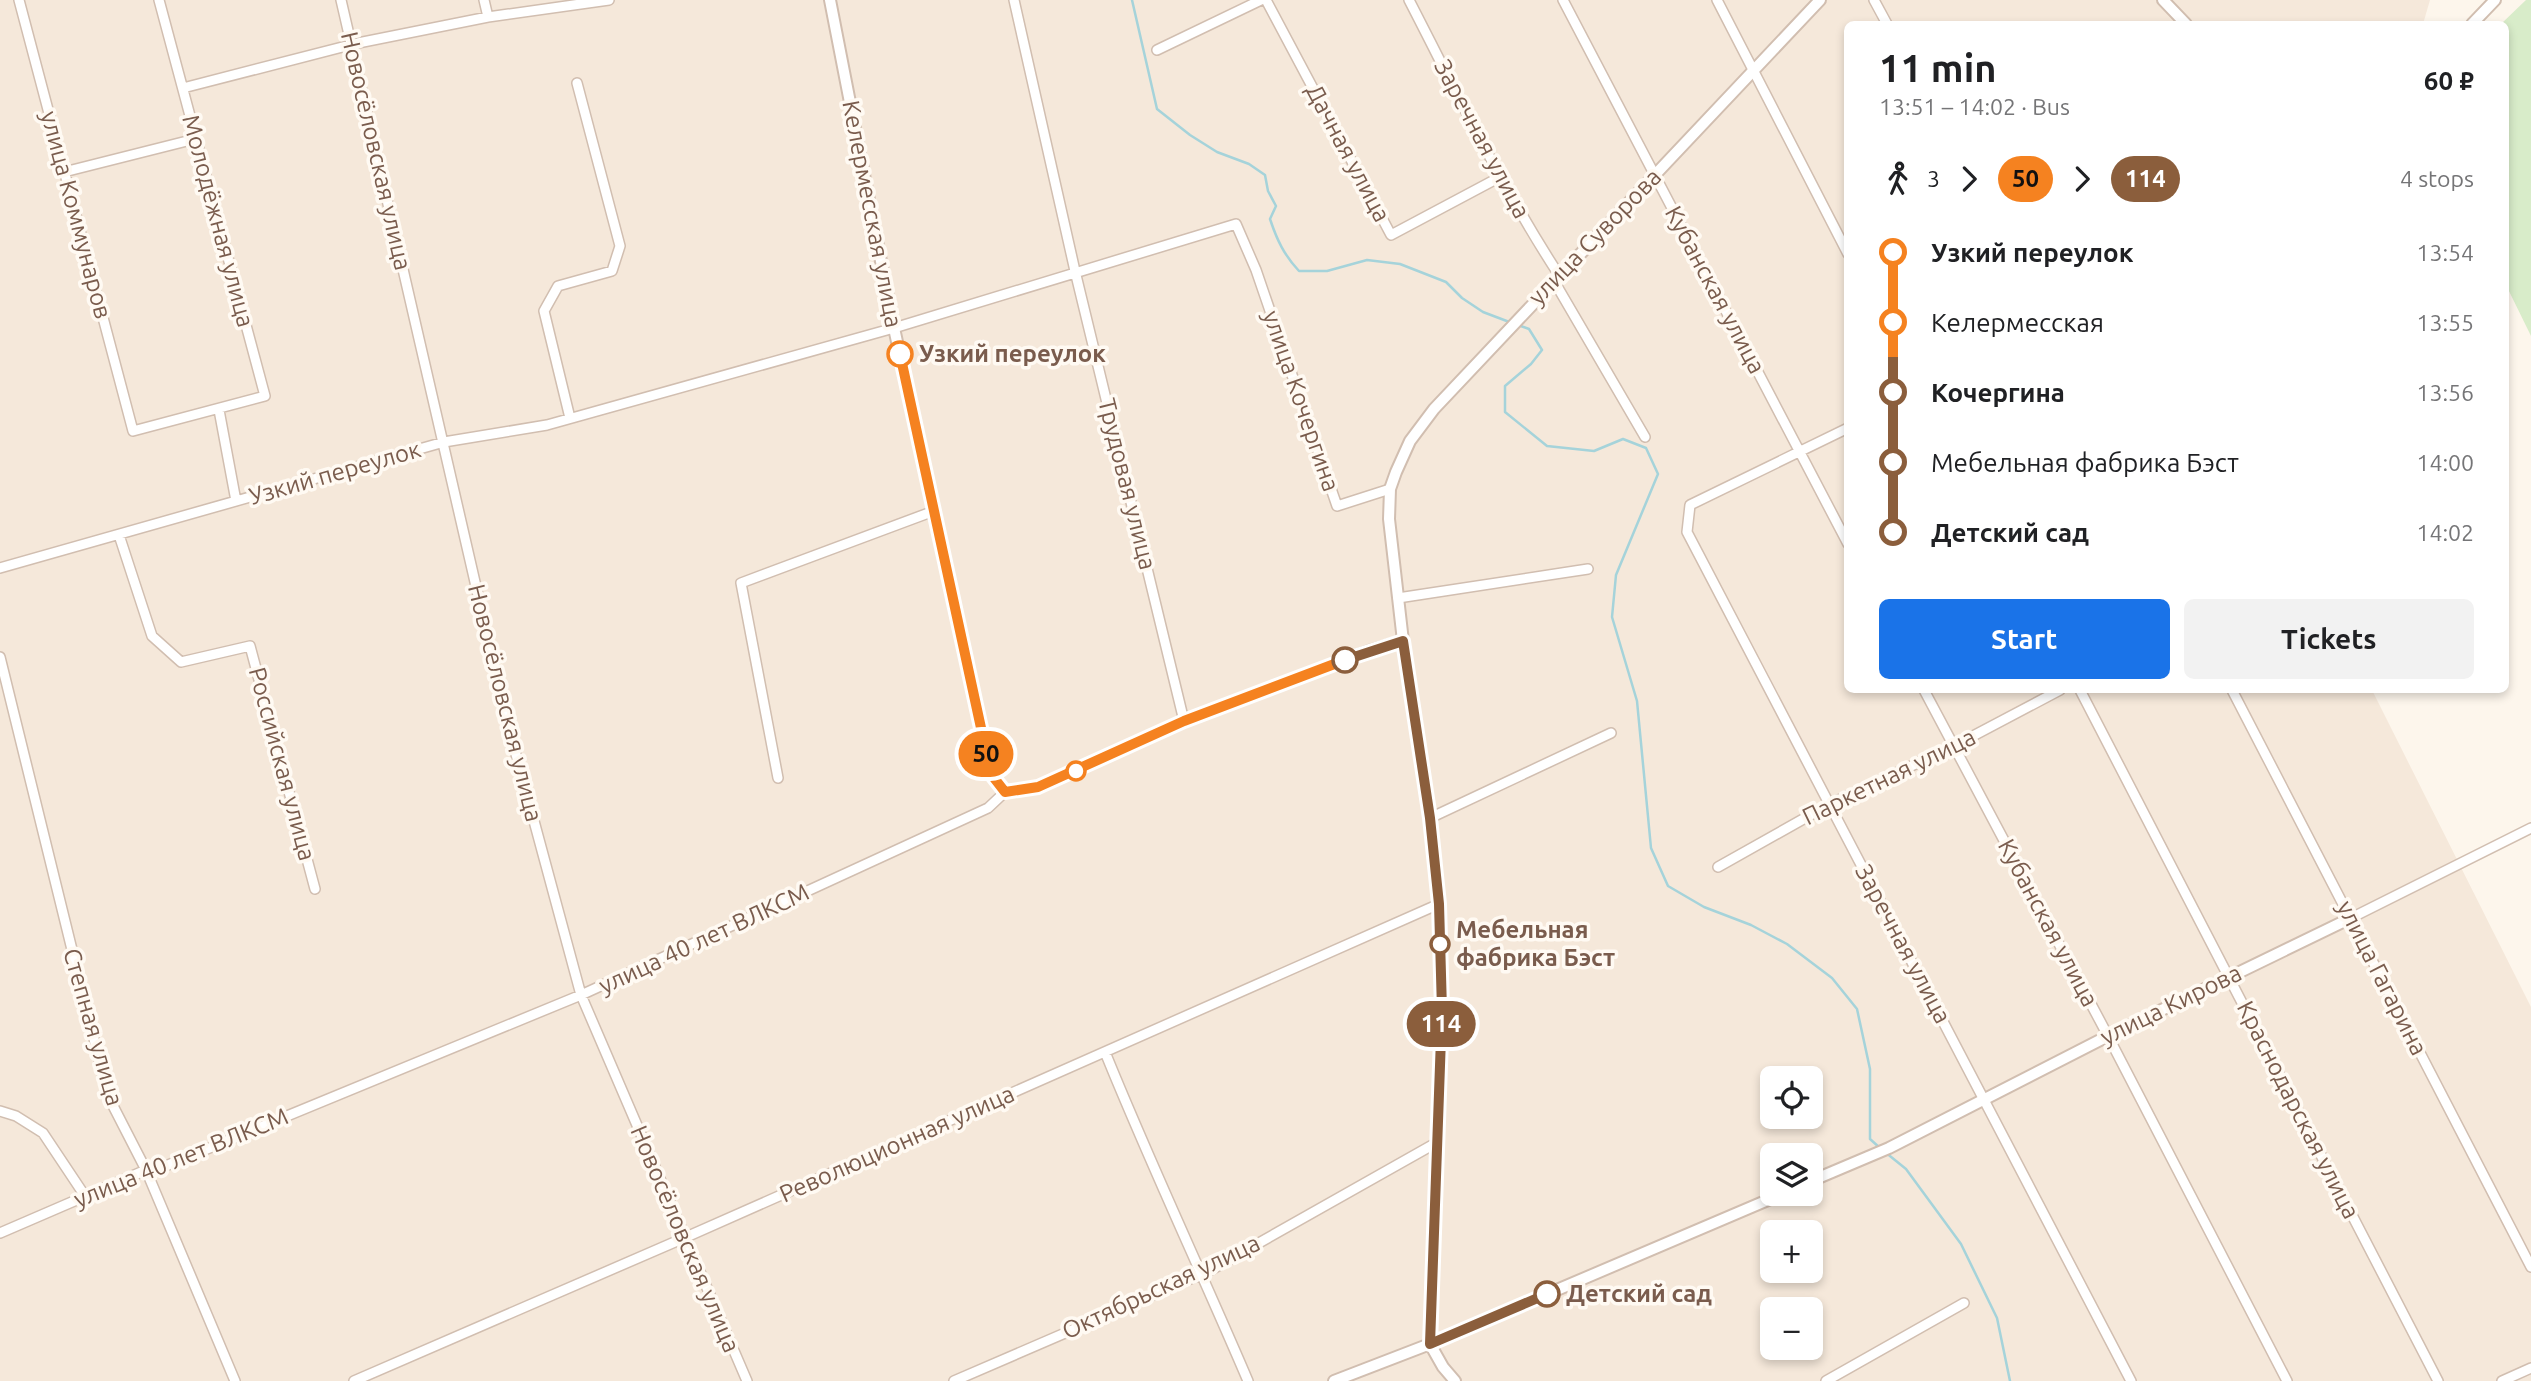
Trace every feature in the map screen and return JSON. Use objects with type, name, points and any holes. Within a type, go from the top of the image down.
[{"type":"street","name":"улица Коммунаров","points":[[19,0],[133,431]]},
{"type":"street","name":"Молодёжная улица","points":[[133,431],[265,396],[159,0]]},
{"type":"street","name":"Новосёловская улица","points":[[341,0],[507,721],[581,995],[747,1381]]},
{"type":"street","points":[[484,0],[488,17]]},
{"type":"street","points":[[183,88],[351,44],[488,17],[609,0]]},
{"type":"street","name":"Келермесская улица","points":[[830,0],[894,328],[991,774],[1005,792]]},
{"type":"street","name":"Трудовая улица","points":[[1014,0],[1075,271],[1184,721]]},
{"type":"street","points":[[1157,50],[1263,0]]},
{"type":"street","name":"Дачная улица","points":[[1263,0],[1391,235],[1500,177]]},
{"type":"street","name":"Заречная улица","points":[[1409,0],[1500,177],[1645,437]]},
{"type":"street","name":"Кубанская улица","points":[[1563,0],[1844,536]]},
{"type":"street","points":[[1717,0],[1844,246]]},
{"type":"street","name":"улица Суворова","points":[[1390,489],[1410,441],[1434,409],[1820,0]]},
{"type":"street","points":[[1874,0],[1885,21]]},
{"type":"street","points":[[2163,0],[2183,21]]},
{"type":"street","points":[[2475,21],[2495,0]]},
{"type":"street","points":[[570,418],[544,311],[558,286],[612,271],[620,246],[577,83]]},
{"type":"street","points":[[65,172],[195,139]]},
{"type":"street","name":"Узкий переулок","points":[[0,568],[444,442],[547,425],[894,328],[1236,224]]},
{"type":"street","name":"улица Кочергина","points":[[1236,224],[1256,270],[1337,506],[1390,489]]},
{"type":"street","points":[[219,410],[236,501]]},
{"type":"street","points":[[1801,453],[1844,430]]},
{"type":"street","name":"Заречная улица","points":[[1801,453],[1690,505],[1687,532],[2131,1381]]},
{"type":"street","points":[[1390,489],[1389,519],[1403,641],[1430,818],[1439,904],[1442,1010],[1430,1344],[1454,1381]]},
{"type":"street","points":[[778,778],[741,583],[934,511]]},
{"type":"street","name":"Российская улица","points":[[119,535],[152,636],[181,663],[250,646],[315,889]]},
{"type":"street","points":[[1398,598],[1588,569]]},
{"type":"street","name":"улица 40 лет ВЛКСМ","points":[[0,1233],[146,1170],[168,1164],[581,995],[988,808],[1005,792],[1038,787],[1184,721],[1368,651],[1403,641]]},
{"type":"street","name":"Степная улица","points":[[0,657],[108,1096],[146,1170],[235,1381]]},
{"type":"street","name":"Кубанская улица","points":[[1926,693],[2287,1381]]},
{"type":"street","name":"Паркетная улица","points":[[1718,867],[1830,804],[1954,746],[2054,693]]},
{"type":"street","name":"Краснодарская улица","points":[[2082,693],[2438,1381]]},
{"type":"street","name":"улица Гагарина","points":[[2234,693],[2531,1267]]},
{"type":"street","points":[[1430,818],[1611,733]]},
{"type":"street","name":"улица Кирова","points":[[1823,1176],[1889,1148],[2108,1036],[2531,828]]},
{"type":"street","name":"Революционная улица","points":[[354,1381],[1439,904]]},
{"type":"street","points":[[1105,1052],[1152,1167],[1202,1273],[1248,1381]]},
{"type":"street","points":[[0,1111],[16,1116],[44,1133],[86,1196]]},
{"type":"street","name":"Октябрьская улица","points":[[954,1381],[1202,1273],[1436,1143]]},
{"type":"street","points":[[1334,1381],[1430,1344],[1760,1203]]},
{"type":"street","points":[[1826,1381],[1964,1303]]},
{"type":"street","points":[[2502,1381],[2531,1368]]},
{"type":"shaded area","points":[[0,0],[2430,0],[2424,21],[1844,21],[1844,693],[2374,693],[2531,1007],[2531,1381],[0,1381]]},
{"type":"green space","points":[[2526,0],[2531,0],[2531,336],[2509,291],[2509,21],[2504,21]]},
{"type":"waterway","points":[[1132,0],[1157,109],[1217,152],[1249,164],[1265,175],[1268,191],[1276,206],[1270,219],[1285,253],[1299,271],[1327,271],[1367,260],[1400,264],[1446,282],[1462,298],[1483,312],[1512,323]]},
{"type":"waterway","points":[[1518,325],[1529,329],[1542,350],[1531,364],[1505,386],[1505,412],[1547,446],[1594,451],[1623,439],[1646,448],[1658,474],[1616,575],[1612,617],[1637,701],[1651,848],[1668,886],[1704,907],[1751,925],[1787,944],[1832,978],[1857,1009],[1870,1069],[1870,1139],[1880,1148]]},
{"type":"waterway","points":[[1885,1152],[1906,1169],[1961,1244],[1997,1318],[2010,1381]]},
{"type":"bus line","name":"50","points":[[900,354],[991,774],[1005,792],[1038,787],[1184,721],[1345,660]]},
{"type":"bus line","name":"114","points":[[1345,660],[1403,641],[1430,818],[1439,904],[1442,1010],[1430,1344],[1547,1294]]},
{"type":"place","name":"Узкий переулок","points":[[900,354]]},
{"type":"place","name":"Мебельная фабрика Бэст","points":[[1440,944]]},
{"type":"place","name":"Детский сад","points":[[1547,1294]]}]
